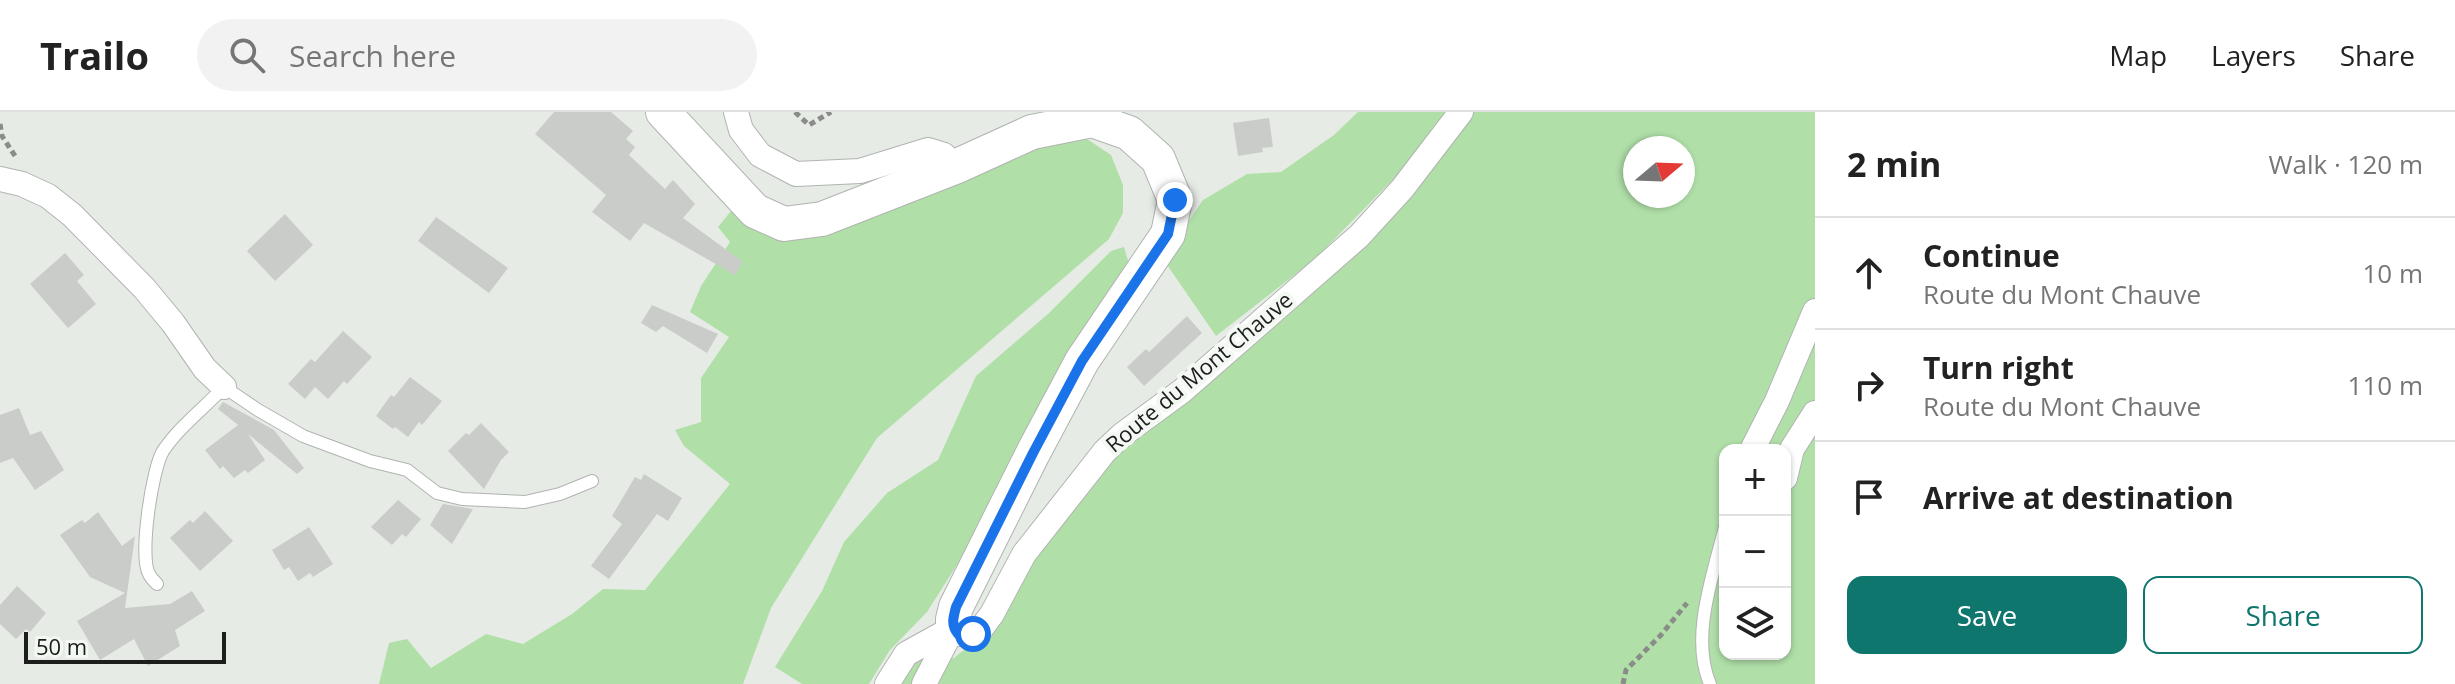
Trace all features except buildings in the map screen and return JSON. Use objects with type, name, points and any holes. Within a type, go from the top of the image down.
[{"type":"street","points":[[663,112],[755,211],[784,224],[822,219],[955,167],[1032,132],[1092,120],[1129,133],[1158,159],[1175,200],[1168,234],[1082,361],[956,607],[953,628],[924,684]]},
{"type":"street","points":[[736,112],[741,130],[760,155],[796,174],[860,171],[928,150],[944,155],[955,167]]},
{"type":"street","name":"Route du Mont Chauve","points":[[887,684],[906,654],[953,628],[958,634],[966,635],[980,630],[1024,554],[1105,451],[1182,391],[1378,218],[1461,112]]},
{"type":"street","points":[[0,179],[22,184],[48,196],[72,215],[144,288],[205,369],[224,387]]},
{"type":"street","points":[[1755,444],[1815,311]]},
{"type":"street","points":[[1791,453],[1815,413]]},
{"type":"lane","points":[[157,584],[149,574],[145,556],[154,471],[172,439],[224,387],[303,436],[370,461],[407,470],[437,493],[462,499],[525,502],[560,494],[592,481]]},
{"type":"lane","points":[[1710,684],[1703,668],[1700,644],[1719,551]]},
{"type":"path","points":[[795,112],[809,125],[831,112]]},
{"type":"path","points":[[1623,684],[1626,670],[1661,635],[1682,606],[1710,586]]},
{"type":"green space","points":[[1358,112],[1815,112],[1815,684],[894,684],[914,656],[954,658],[982,635],[1103,463],[1454,140],[1433,127],[1410,162],[1315,259],[1216,336],[1163,259],[1203,200],[1247,174],[1281,172],[1334,135]]},
{"type":"green space","points":[[1062,134],[1087,139],[1111,155],[1123,185],[1123,213],[1109,239],[877,438],[771,608],[743,684],[379,684],[389,643],[407,639],[431,668],[486,634],[523,644],[572,614],[603,589],[645,590],[730,484],[684,446],[675,430],[701,422],[701,378],[729,337],[690,312],[701,286],[730,242],[718,227],[731,211],[774,235]]},
{"type":"green space","points":[[1124,247],[1129,264],[979,530],[927,612],[890,650],[869,684],[802,684],[775,667],[822,591],[844,542],[887,493],[938,460],[976,376],[1048,314],[1111,251]]},
{"type":"route","points":[[973,634],[958,634],[953,628],[956,607],[1082,361],[1168,234],[1175,200]]}]
